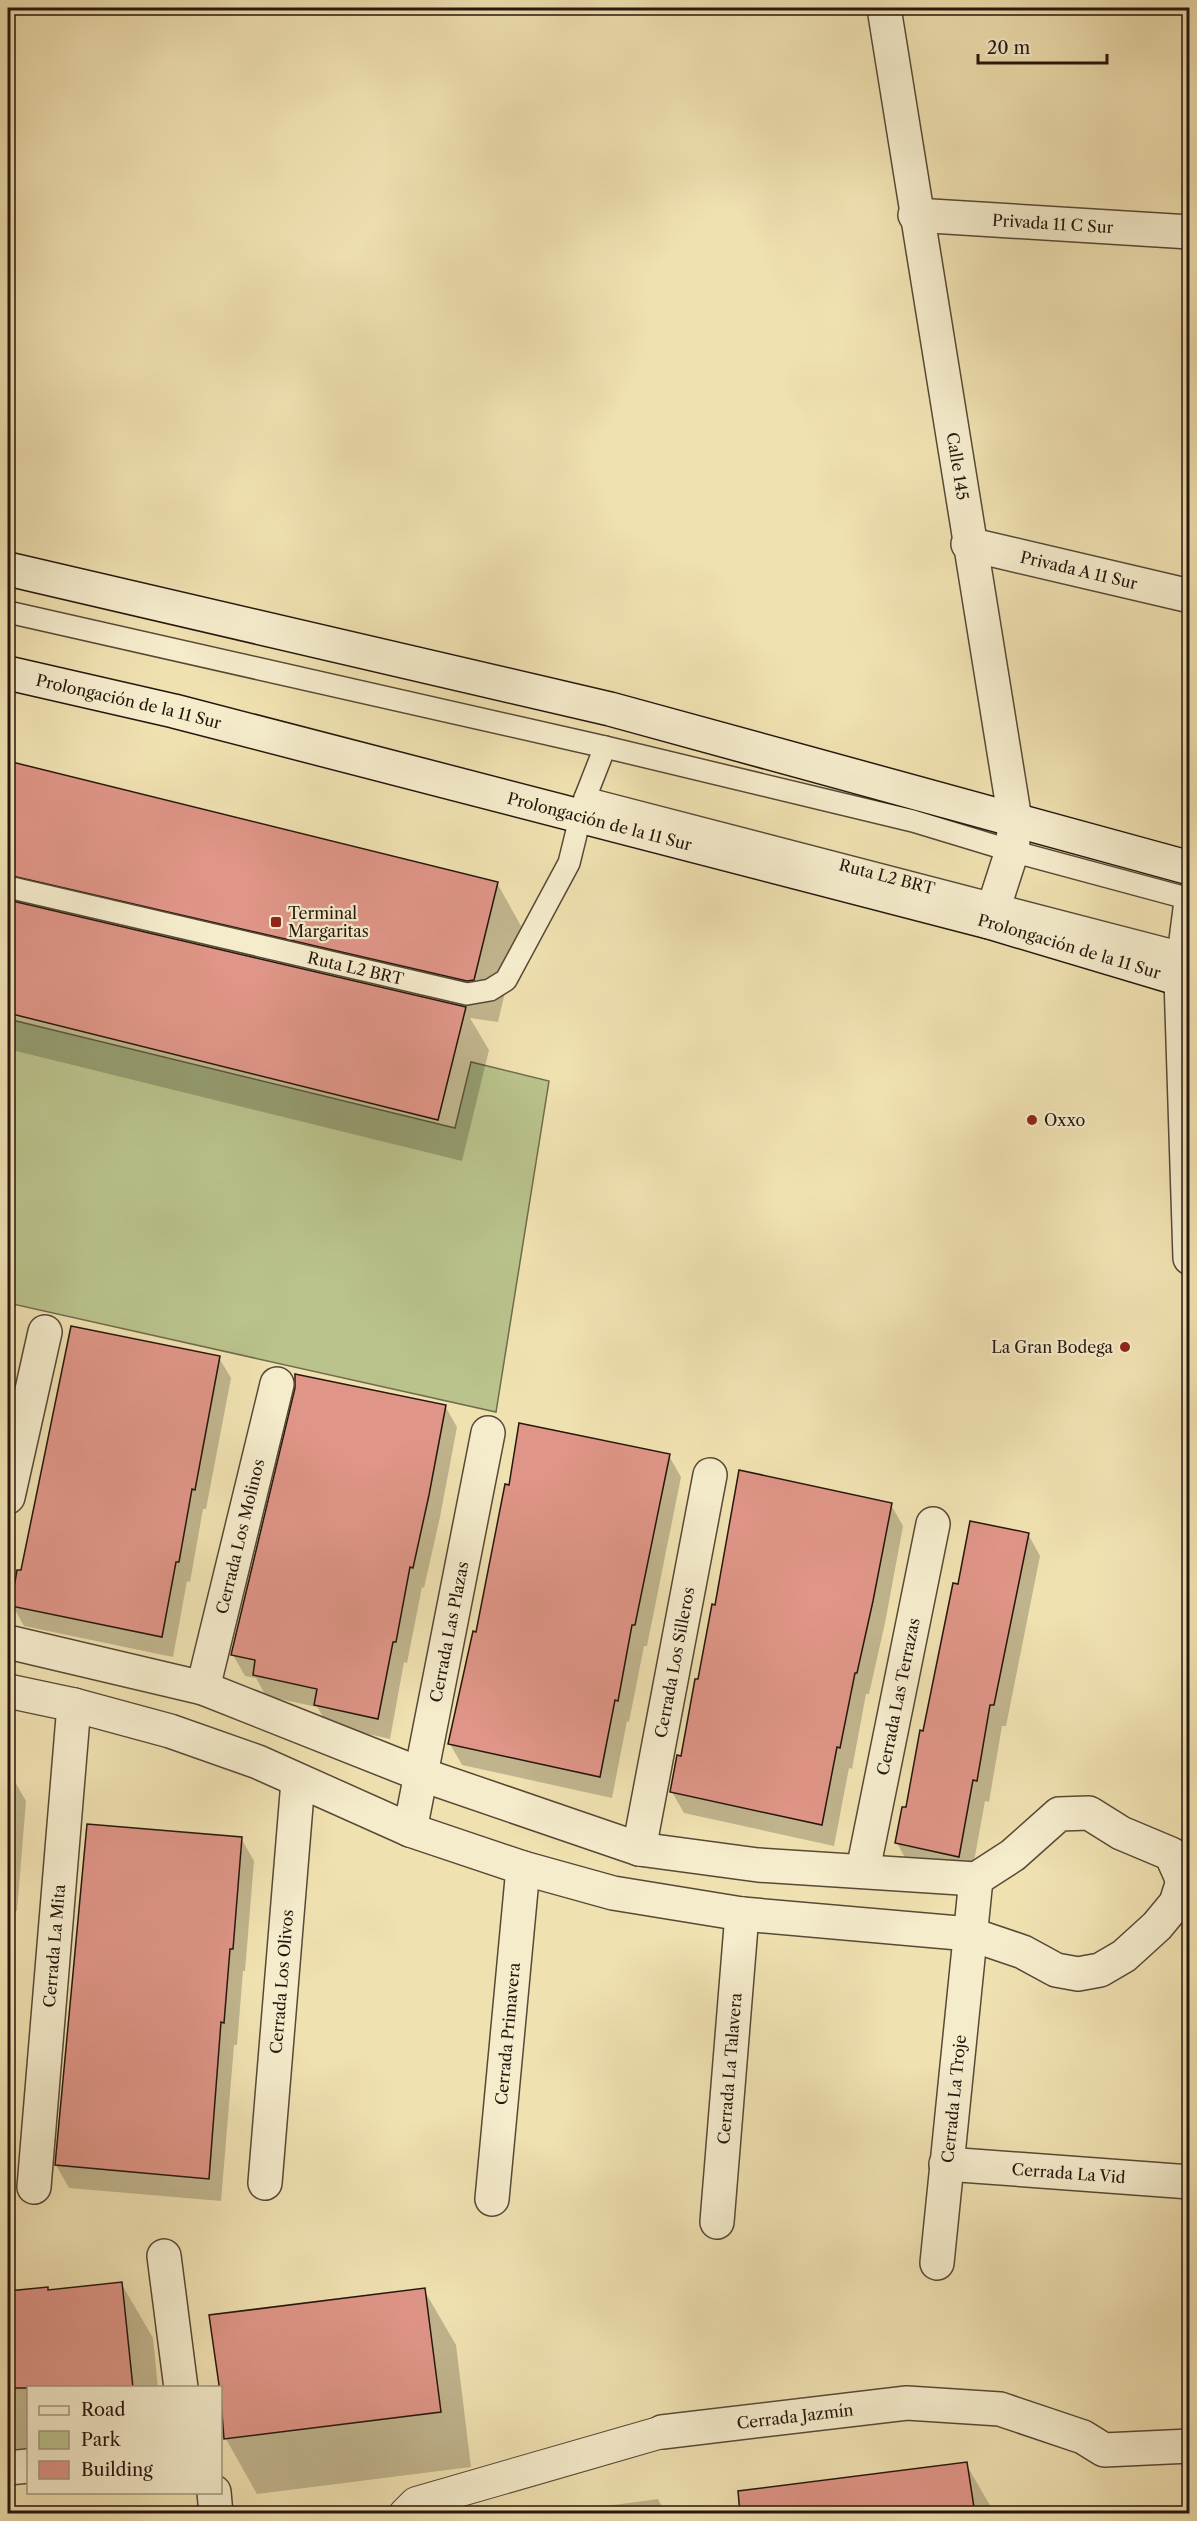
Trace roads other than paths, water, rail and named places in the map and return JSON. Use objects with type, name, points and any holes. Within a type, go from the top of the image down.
[{"type":"street","name":"Calle 145","points":[[884,8],[1013,836],[991,914]]},
{"type":"street","name":"Privada 11 C Sur","points":[[915,215],[1190,232]]},
{"type":"street","name":"Privada A 11 Sur","points":[[968,544],[1190,596]]},
{"type":"street","points":[[8,569],[610,709],[1013,836],[1190,868]]},
{"type":"street","name":"Prolongación de la 11 Sur","points":[[8,673],[583,807],[1186,967]]},
{"type":"street","points":[[1190,909],[1186,967],[1190,1258]]},
{"type":"street","points":[[8,1497],[45,1332]]},
{"type":"street","name":"Cerrada Los Molinos","points":[[203,1688],[277,1384]]},
{"type":"street","name":"Cerrada Las Plazas","points":[[410,1830],[488,1433]]},
{"type":"street","name":"Cerrada Los Silleros","points":[[639,1849],[710,1474]]},
{"type":"street","name":"Cerrada Las Terrazas","points":[[863,1870],[933,1524]]},
{"type":"street","points":[[8,1642],[203,1688],[420,1774],[639,1849],[758,1865],[976,1879],[1013,1855],[1059,1814],[1089,1813],[1121,1833],[1171,1854],[1186,1882],[1176,1903],[1157,1926],[1124,1956],[1100,1970],[1078,1974],[1056,1970],[1023,1952],[970,1934],[742,1914],[614,1893],[523,1869],[410,1830],[258,1762],[170,1731],[74,1705],[8,1691]]},
{"type":"street","name":"Cerrada La Mita","points":[[34,2187],[74,1705]]},
{"type":"street","name":"Cerrada Los Olivos","points":[[265,2183],[298,1781]]},
{"type":"street","name":"Cerrada Primavera","points":[[492,2199],[523,1869]]},
{"type":"street","points":[[970,1934],[976,1879]]},
{"type":"street","name":"Cerrada La Talavera","points":[[717,2222],[742,1914]]},
{"type":"street","name":"Cerrada La Troje","points":[[937,2263],[970,1934]]},
{"type":"street","name":"Cerrada La Vid","points":[[946,2164],[1190,2182]]},
{"type":"street","points":[[164,2256],[181,2386]]},
{"type":"street","name":"Cerrada Jazmín","points":[[405,2514],[416,2503],[662,2432],[907,2403],[1000,2409],[1083,2438],[1104,2450],[1190,2446]]},
{"type":"street","points":[[8,2468],[27,2466]]},
{"type":"street","points":[[214,2494],[216,2514]]},
{"type":"lane","points":[[8,612],[605,747],[913,820],[1013,836],[1190,899]]},
{"type":"lane","name":"Ruta L2 BRT","points":[[8,888],[467,994],[490,990],[506,980],[569,862],[583,807],[605,747]]},
{"type":"place","name":"Terminal Margaritas","points":[[276,922]]},
{"type":"place","name":"Oxxo","points":[[1032,1120]]},
{"type":"place","name":"La Gran Bodega","points":[[1125,1347]]}]
